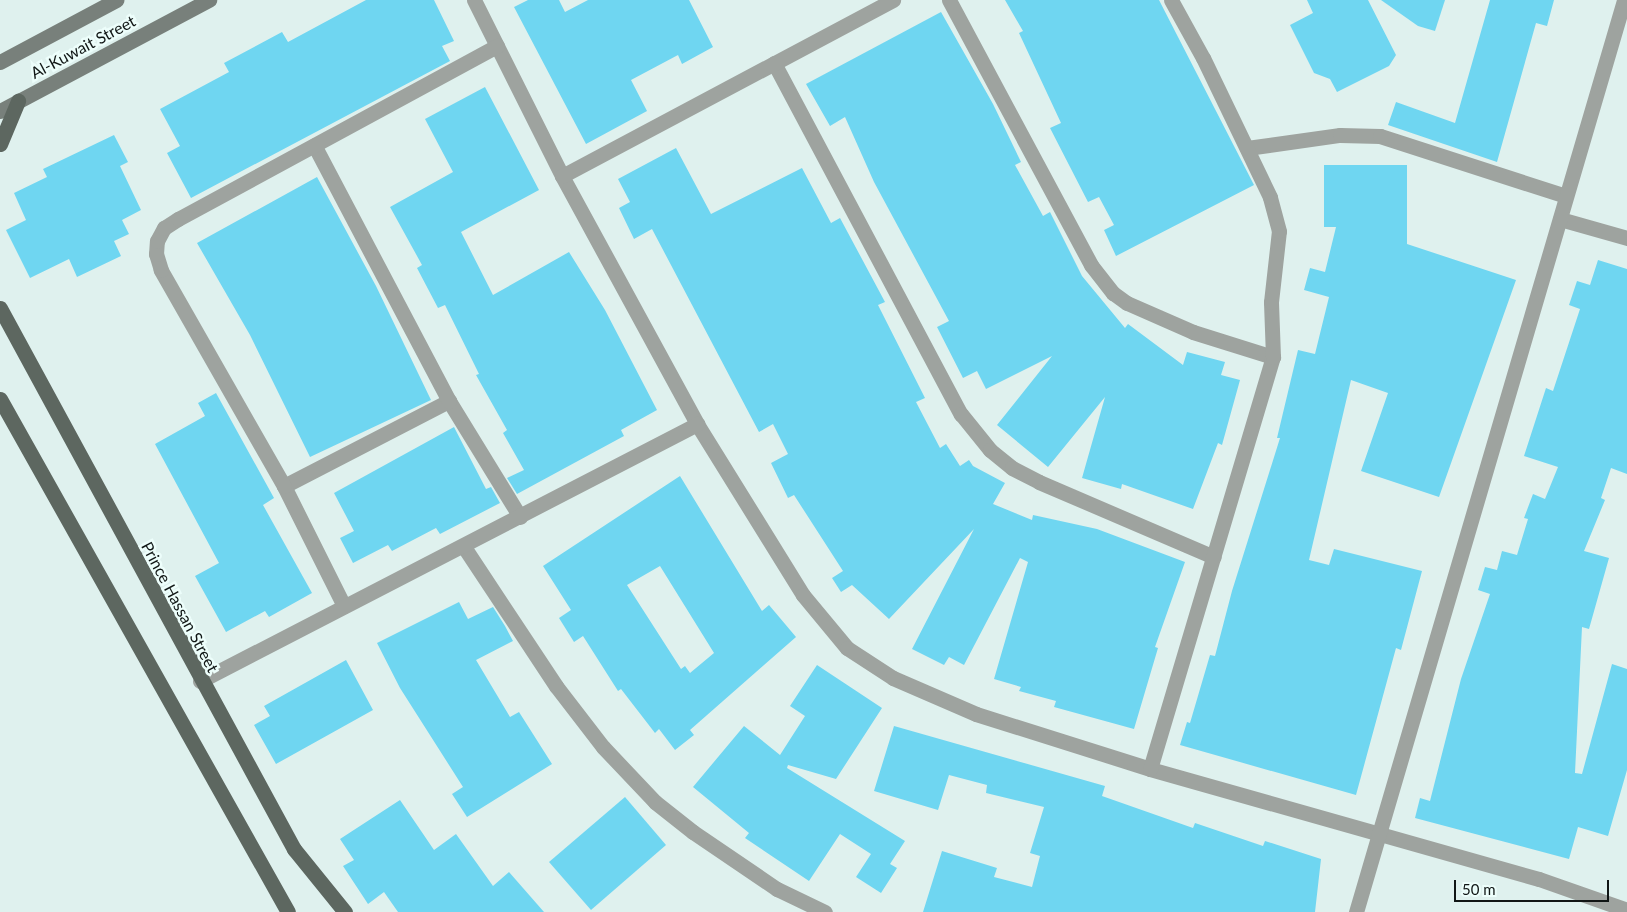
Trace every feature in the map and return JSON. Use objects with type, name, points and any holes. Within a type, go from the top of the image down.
[{"type":"main road","name":"Al-Kuwait Street","points":[[0,62],[116,0]]},
{"type":"main road","name":"Al-Kuwait Street","points":[[0,111],[209,0]]},
{"type":"main road","points":[[0,144],[18,102]]},
{"type":"main road","name":"Prince Hassan Street","points":[[0,308],[200,681],[294,849],[345,912]]},
{"type":"main road","points":[[0,399],[288,912]]},
{"type":"street","points":[[474,0],[562,176],[697,424],[803,595],[847,648],[894,678],[976,714],[1150,769],[1539,879],[1627,910]]},
{"type":"street","points":[[562,176],[893,0]]},
{"type":"street","points":[[948,0],[1091,265],[1113,293],[1127,303],[1193,332],[1273,357]]},
{"type":"street","points":[[1150,769],[1273,357],[1271,302],[1279,231],[1270,196],[1171,0]]},
{"type":"street","points":[[1356,912],[1624,0]]},
{"type":"street","points":[[344,606],[284,486],[161,270],[156,247],[164,228],[497,46]]},
{"type":"street","points":[[774,63],[961,414],[990,450],[1012,468],[1039,482],[1214,557]]},
{"type":"street","points":[[1247,148],[1340,135],[1380,136],[1566,196]]},
{"type":"street","points":[[314,145],[449,401],[520,517]]},
{"type":"street","points":[[1560,219],[1627,238]]},
{"type":"street","points":[[284,486],[449,401]]},
{"type":"street","points":[[200,681],[697,424]]},
{"type":"street","points":[[464,546],[556,686],[603,747],[655,802],[693,832],[777,889],[825,912]]},
{"type":"building","points":[[366,0],[434,0],[454,41],[442,46],[450,61],[191,198],[167,153],[180,146],[160,109],[229,72],[224,63],[282,32],[288,42]]},
{"type":"building","points":[[528,0],[559,0],[565,12],[588,0],[689,0],[713,47],[682,64],[678,55],[631,80],[647,111],[586,144],[514,7]]},
{"type":"building","points":[[1005,0],[1159,0],[1254,185],[1116,256],[1104,230],[1114,225],[1099,197],[1088,202],[1050,128],[1061,123],[1019,33],[1023,31]]},
{"type":"building","points":[[1307,0],[1368,0],[1396,55],[1389,66],[1337,92],[1330,79],[1314,73],[1290,25],[1313,13]]},
{"type":"building","points":[[1381,0],[1445,0],[1435,31],[1418,26]]},
{"type":"building","points":[[1490,0],[1554,0],[1547,26],[1536,23],[1497,162],[1388,125],[1396,102],[1455,123]]},
{"type":"building","points":[[941,12],[993,104],[1021,162],[1015,165],[1043,216],[1050,212],[1082,276],[1125,328],[1128,324],[1183,365],[1187,352],[1225,362],[1221,375],[1240,380],[1222,445],[1218,443],[1193,509],[1122,484],[1121,489],[1082,478],[1105,397],[1048,467],[997,425],[1052,356],[986,389],[977,371],[963,378],[937,327],[949,321],[874,182],[845,117],[830,126],[806,84]]},
{"type":"building","points":[[485,87],[539,190],[461,232],[493,295],[569,252],[605,310],[657,410],[621,430],[624,436],[517,494],[507,478],[524,470],[503,433],[507,430],[476,375],[479,374],[445,305],[438,308],[417,268],[422,265],[390,207],[453,172],[425,119]]},
{"type":"building","points":[[114,135],[128,162],[120,166],[141,210],[122,220],[129,234],[114,241],[121,256],[77,277],[69,259],[30,278],[6,230],[26,220],[14,193],[47,177],[43,169]]},
{"type":"building","points":[[676,148],[711,214],[802,168],[831,223],[840,218],[885,302],[878,305],[925,398],[916,402],[940,448],[946,444],[960,466],[969,460],[973,466],[1005,483],[993,504],[1032,520],[1033,515],[1097,529],[1185,562],[1155,647],[1158,648],[1134,729],[1054,707],[1056,701],[1019,691],[1021,687],[994,679],[1028,562],[1020,558],[964,665],[949,657],[944,665],[912,649],[974,529],[889,619],[852,585],[841,592],[832,578],[843,571],[794,495],[788,498],[771,463],[788,454],[773,424],[759,432],[652,229],[634,239],[619,208],[630,202],[618,179]]},
{"type":"building","points":[[1324,165],[1407,165],[1407,244],[1516,280],[1439,497],[1361,471],[1388,393],[1351,380],[1309,560],[1329,565],[1334,549],[1422,571],[1401,650],[1396,648],[1356,795],[1180,745],[1187,722],[1190,723],[1210,655],[1215,656],[1232,591],[1280,438],[1277,438],[1298,350],[1315,354],[1329,297],[1304,290],[1310,268],[1325,272],[1336,227],[1324,227]]},
{"type":"building","points":[[317,177],[376,286],[431,400],[310,457],[250,335],[197,243]]},
{"type":"building","points":[[1598,260],[1627,269],[1627,474],[1611,468],[1601,498],[1605,500],[1584,551],[1609,558],[1589,629],[1582,627],[1575,773],[1582,774],[1612,664],[1627,669],[1627,770],[1608,836],[1578,827],[1569,859],[1415,818],[1420,798],[1430,801],[1461,679],[1490,594],[1478,590],[1485,567],[1497,570],[1502,551],[1517,555],[1528,519],[1524,518],[1533,494],[1545,499],[1558,467],[1524,456],[1546,388],[1553,391],[1580,309],[1569,305],[1577,281],[1590,285]]},
{"type":"building","points":[[216,393],[274,498],[263,505],[312,593],[269,617],[265,611],[226,632],[195,576],[219,563],[155,444],[205,416],[198,403]]},
{"type":"building","points":[[454,427],[486,489],[491,487],[500,503],[440,534],[436,528],[392,551],[388,545],[353,563],[340,538],[354,531],[334,493]]},
{"type":"building","points":[[680,476],[762,611],[769,605],[796,637],[690,730],[694,735],[675,750],[659,729],[655,733],[621,689],[618,691],[583,636],[574,642],[559,618],[571,610],[543,566]],"holes":[[[660,566],[714,653],[690,673],[685,666],[681,669],[627,585]]]},
{"type":"building","points":[[459,602],[468,619],[493,607],[505,626],[513,641],[476,660],[510,717],[519,712],[552,764],[467,817],[452,794],[463,787],[400,688],[377,643]]},
{"type":"building","points":[[346,660],[373,710],[276,764],[254,725],[270,716],[264,706]]},
{"type":"building","points":[[817,665],[882,708],[836,779],[788,765],[787,768],[905,841],[890,864],[897,868],[881,893],[856,877],[871,854],[840,834],[809,881],[745,838],[749,833],[693,787],[744,726],[780,755],[805,716],[790,706]]},
{"type":"building","points":[[894,726],[1105,786],[1102,796],[1193,828],[1195,823],[1263,846],[1265,841],[1321,859],[1315,912],[923,912],[942,851],[997,868],[994,877],[1032,887],[1040,856],[1030,853],[1044,807],[986,793],[987,785],[949,775],[938,810],[874,791]]},
{"type":"building","points":[[625,797],[666,845],[591,910],[549,862]]},
{"type":"building","points":[[400,800],[434,850],[456,834],[493,886],[509,872],[544,912],[398,912],[384,892],[368,904],[343,866],[354,860],[340,839]]}]
